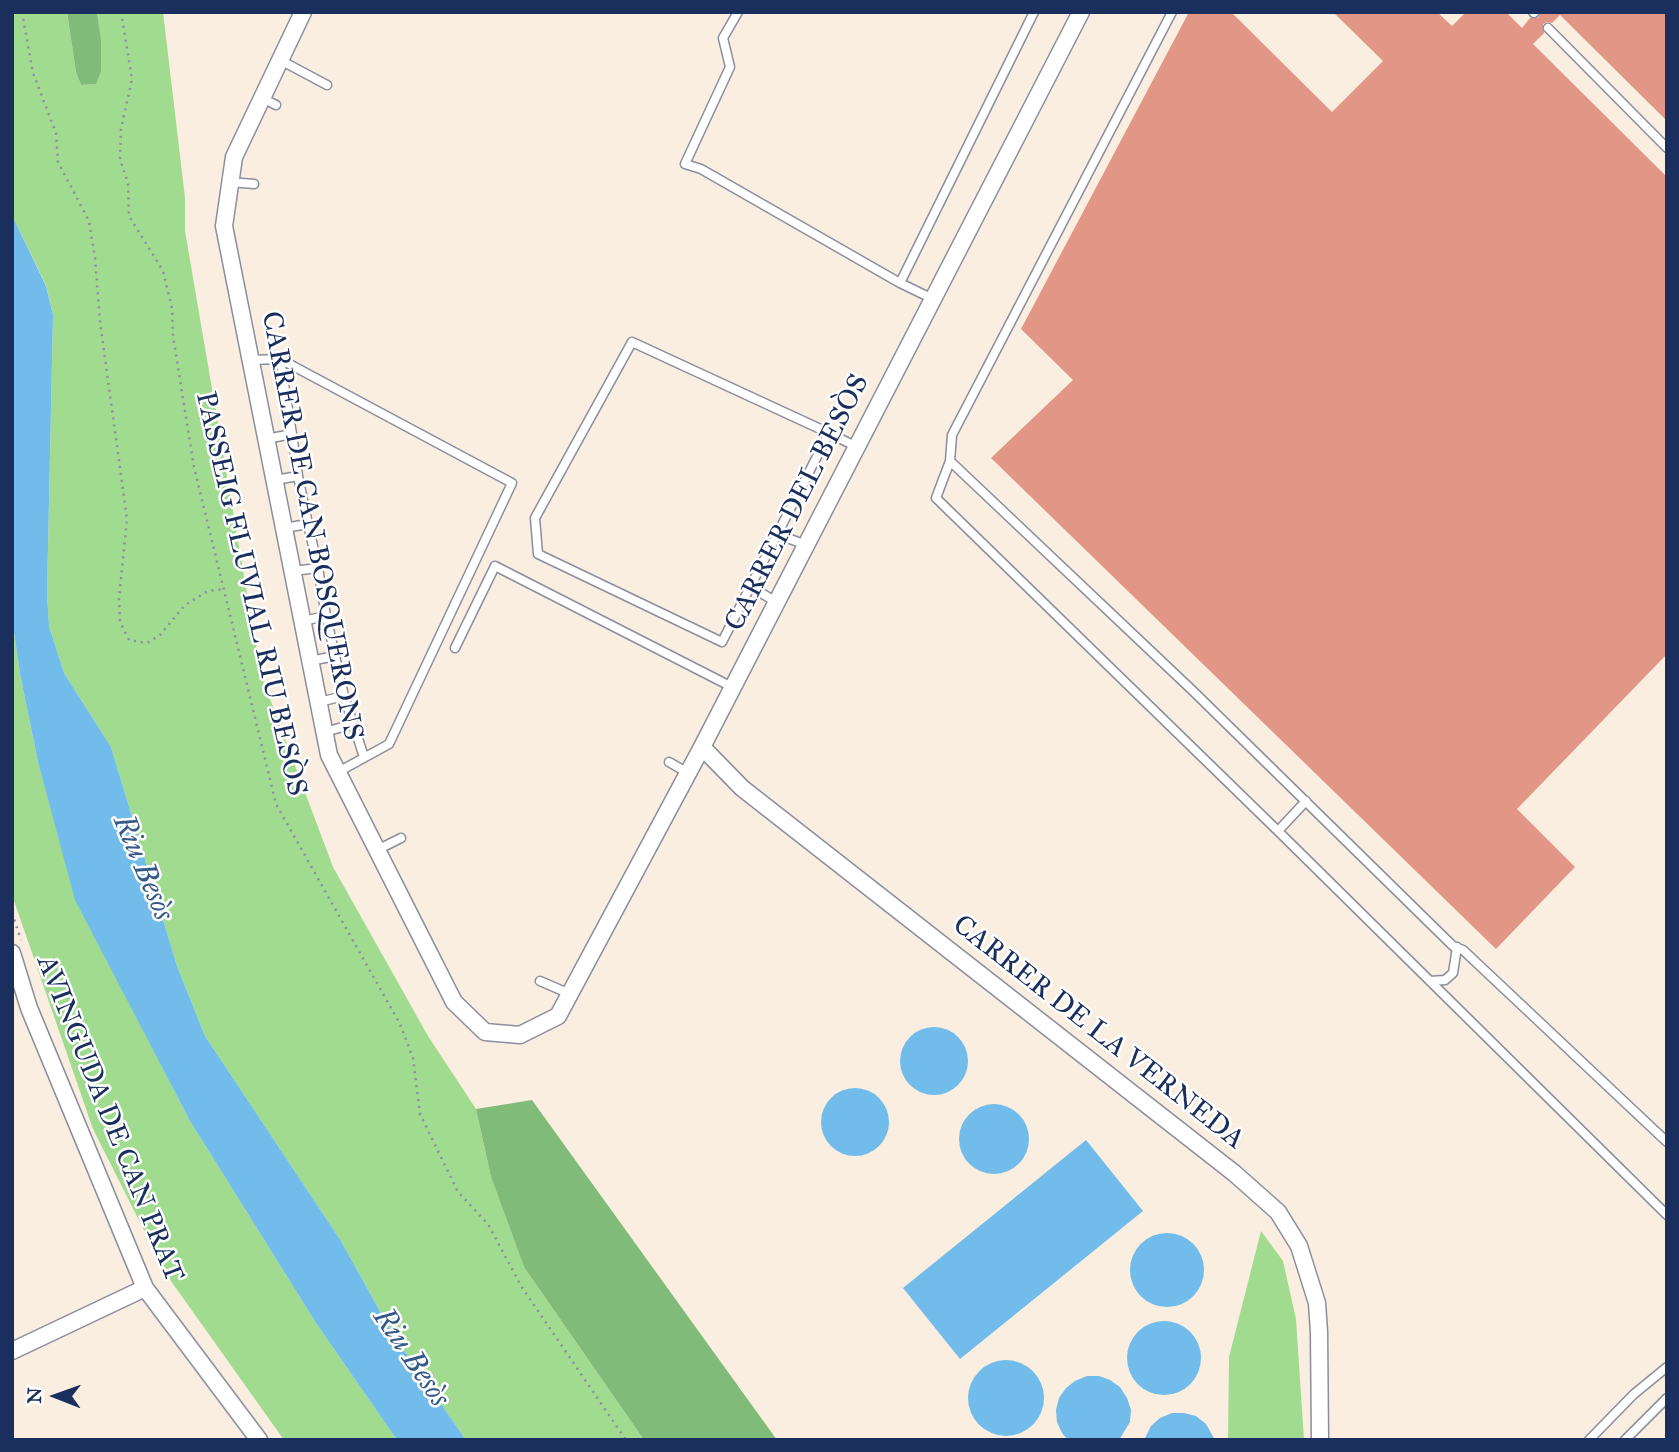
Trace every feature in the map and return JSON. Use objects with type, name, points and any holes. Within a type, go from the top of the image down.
[{"type":"street","name":"CARRER DE CAN BOSQUERONS","points":[[303,12],[280,60],[269,101],[234,157],[225,226],[329,755],[454,1002],[485,1031],[520,1035],[558,1016]]},
{"type":"street","name":"CARRER DEL BESÒS","points":[[558,1016],[702,747],[1081,12]]},
{"type":"street","name":"CARRER DE LA VERNEDA","points":[[702,747],[742,788],[1234,1172],[1278,1212],[1299,1246],[1317,1303],[1320,1332],[1320,1440]]},
{"type":"street","name":"AVINGUDA DE CAN PRAT","points":[[12,953],[29,1007],[145,1288],[259,1440]]},
{"type":"street","points":[[12,1351],[145,1288]]},
{"type":"lane","points":[[738,12],[723,38],[730,67],[685,164],[701,169],[900,283],[933,299]]},
{"type":"lane","points":[[900,283],[1034,12]]},
{"type":"lane","points":[[1172,12],[952,435],[950,461],[936,498],[1667,1215]]},
{"type":"lane","points":[[1548,28],[1667,148]]},
{"type":"lane","points":[[280,60],[327,85]]},
{"type":"lane","points":[[230,182],[254,184]]},
{"type":"lane","points":[[829,433],[722,642],[538,554],[535,518],[632,342],[829,433],[857,447]]},
{"type":"lane","points":[[280,359],[298,476],[326,616],[344,696],[364,757]]},
{"type":"lane","points":[[251,360],[280,359],[512,483],[389,744],[338,772]]},
{"type":"lane","points":[[267,439],[292,434]]},
{"type":"lane","points":[[950,461],[1306,801],[1453,946],[1463,950],[1667,1142]]},
{"type":"lane","points":[[275,480],[298,476]]},
{"type":"lane","points":[[284,528],[308,524]]},
{"type":"lane","points":[[777,534],[806,545]]},
{"type":"lane","points":[[455,648],[495,566],[732,687]]},
{"type":"lane","points":[[293,571],[318,568]]},
{"type":"lane","points":[[750,586],[776,602]]},
{"type":"lane","points":[[303,621],[326,616]]},
{"type":"lane","points":[[310,661],[335,656]]},
{"type":"lane","points":[[319,702],[344,696]]},
{"type":"lane","points":[[325,732],[354,724]]},
{"type":"lane","points":[[670,763],[688,773]]},
{"type":"lane","points":[[1278,831],[1306,801]]},
{"type":"lane","points":[[377,850],[401,838]]},
{"type":"lane","points":[[1430,981],[1445,979],[1453,973],[1457,947]]},
{"type":"lane","points":[[540,981],[570,994]]},
{"type":"lane","points":[[1589,1440],[1634,1394],[1667,1367]]},
{"type":"lane","points":[[1625,1440],[1667,1398]]},
{"type":"path","points":[[22,12],[33,73],[56,133],[58,162],[89,221],[95,258],[100,322],[127,519],[119,600],[120,622],[129,640],[146,643],[160,635],[185,605],[208,591],[223,589]]},
{"type":"path","name":"PASSEIG FLUVIAL RIU BESÒS","points":[[121,12],[132,79],[121,129],[120,159],[128,183],[129,216],[163,271],[172,308],[173,336],[194,467],[276,804],[400,1024],[413,1058],[420,1114],[458,1192],[488,1224],[521,1286],[626,1440]]},
{"type":"green space","points":[[12,12],[67,12],[76,72],[81,85],[96,84],[99,27],[97,12],[163,12],[185,198],[185,231],[261,675],[333,867],[428,1036],[476,1109],[491,1177],[524,1267],[644,1440],[466,1440],[392,1333],[341,1241],[205,1036],[177,966],[111,747],[64,673],[49,626],[47,594],[53,315],[46,285],[12,215]]},
{"type":"green space","points":[[67,12],[97,12],[101,71],[96,84],[81,85],[76,72]]},
{"type":"green space","points":[[12,618],[38,762],[76,900],[190,1121],[316,1323],[397,1440],[284,1440],[166,1274],[93,1129],[12,895]]},
{"type":"green space","points":[[532,1100],[777,1440],[644,1440],[524,1267],[491,1177],[476,1109]]},
{"type":"green space","points":[[1261,1231],[1283,1261],[1296,1319],[1304,1440],[1228,1440],[1229,1357]]},
{"type":"water","name":"Riu Besòs","points":[[12,215],[46,286],[53,315],[47,594],[49,626],[64,673],[111,747],[177,966],[205,1036],[341,1241],[392,1333],[466,1440],[397,1440],[316,1323],[190,1121],[75,900],[38,762],[12,618]]},
{"type":"water","points":[[934,1027],[947,1030],[958,1037],[965,1048],[968,1061],[965,1074],[958,1085],[947,1092],[934,1095],[921,1092],[910,1085],[903,1074],[900,1061],[903,1048],[910,1037],[921,1030]]},
{"type":"water","points":[[855,1088],[868,1091],[879,1098],[886,1109],[889,1122],[886,1135],[879,1146],[868,1153],[855,1156],[842,1153],[831,1146],[824,1135],[821,1122],[824,1109],[831,1098],[842,1091]]},
{"type":"water","points":[[994,1104],[1013,1110],[1023,1120],[1029,1139],[1023,1158],[1013,1168],[994,1174],[975,1168],[965,1158],[959,1139],[965,1120],[975,1110]]},
{"type":"water","points":[[1086,1140],[1143,1211],[960,1359],[903,1288]]},
{"type":"water","points":[[1160,1233],[1174,1233],[1188,1239],[1198,1249],[1204,1270],[1198,1291],[1188,1301],[1174,1307],[1160,1307],[1146,1301],[1136,1291],[1130,1277],[1130,1263],[1136,1249],[1146,1239]]},
{"type":"water","points":[[1157,1321],[1171,1321],[1185,1327],[1195,1337],[1201,1358],[1195,1379],[1185,1389],[1171,1395],[1157,1395],[1143,1389],[1133,1379],[1127,1365],[1127,1351],[1133,1337],[1143,1327]]},
{"type":"water","points":[[1006,1360],[1020,1363],[1033,1371],[1041,1384],[1044,1398],[1041,1412],[1033,1425],[1020,1433],[1006,1436],[992,1433],[979,1425],[971,1412],[968,1398],[971,1384],[979,1371],[992,1363]]},
{"type":"water","points":[[1087,1376],[1110,1380],[1120,1387],[1127,1398],[1131,1410],[1130,1422],[1119,1440],[1068,1440],[1062,1433],[1057,1422],[1059,1398],[1066,1388]]},
{"type":"water","points":[[1172,1413],[1196,1416],[1206,1424],[1215,1440],[1144,1440],[1151,1426]]},
{"type":"building","points":[[1189,12],[1231,12],[1332,112],[1383,61],[1333,12],[1437,12],[1452,26],[1466,12],[1506,12],[1522,28],[1530,18],[1538,18],[1540,12],[1667,12],[1667,121],[1560,15],[1552,23],[1543,24],[1544,33],[1533,44],[1667,177],[1667,654],[1517,809],[1575,867],[1496,949],[991,458],[1073,380],[1021,329]]}]
